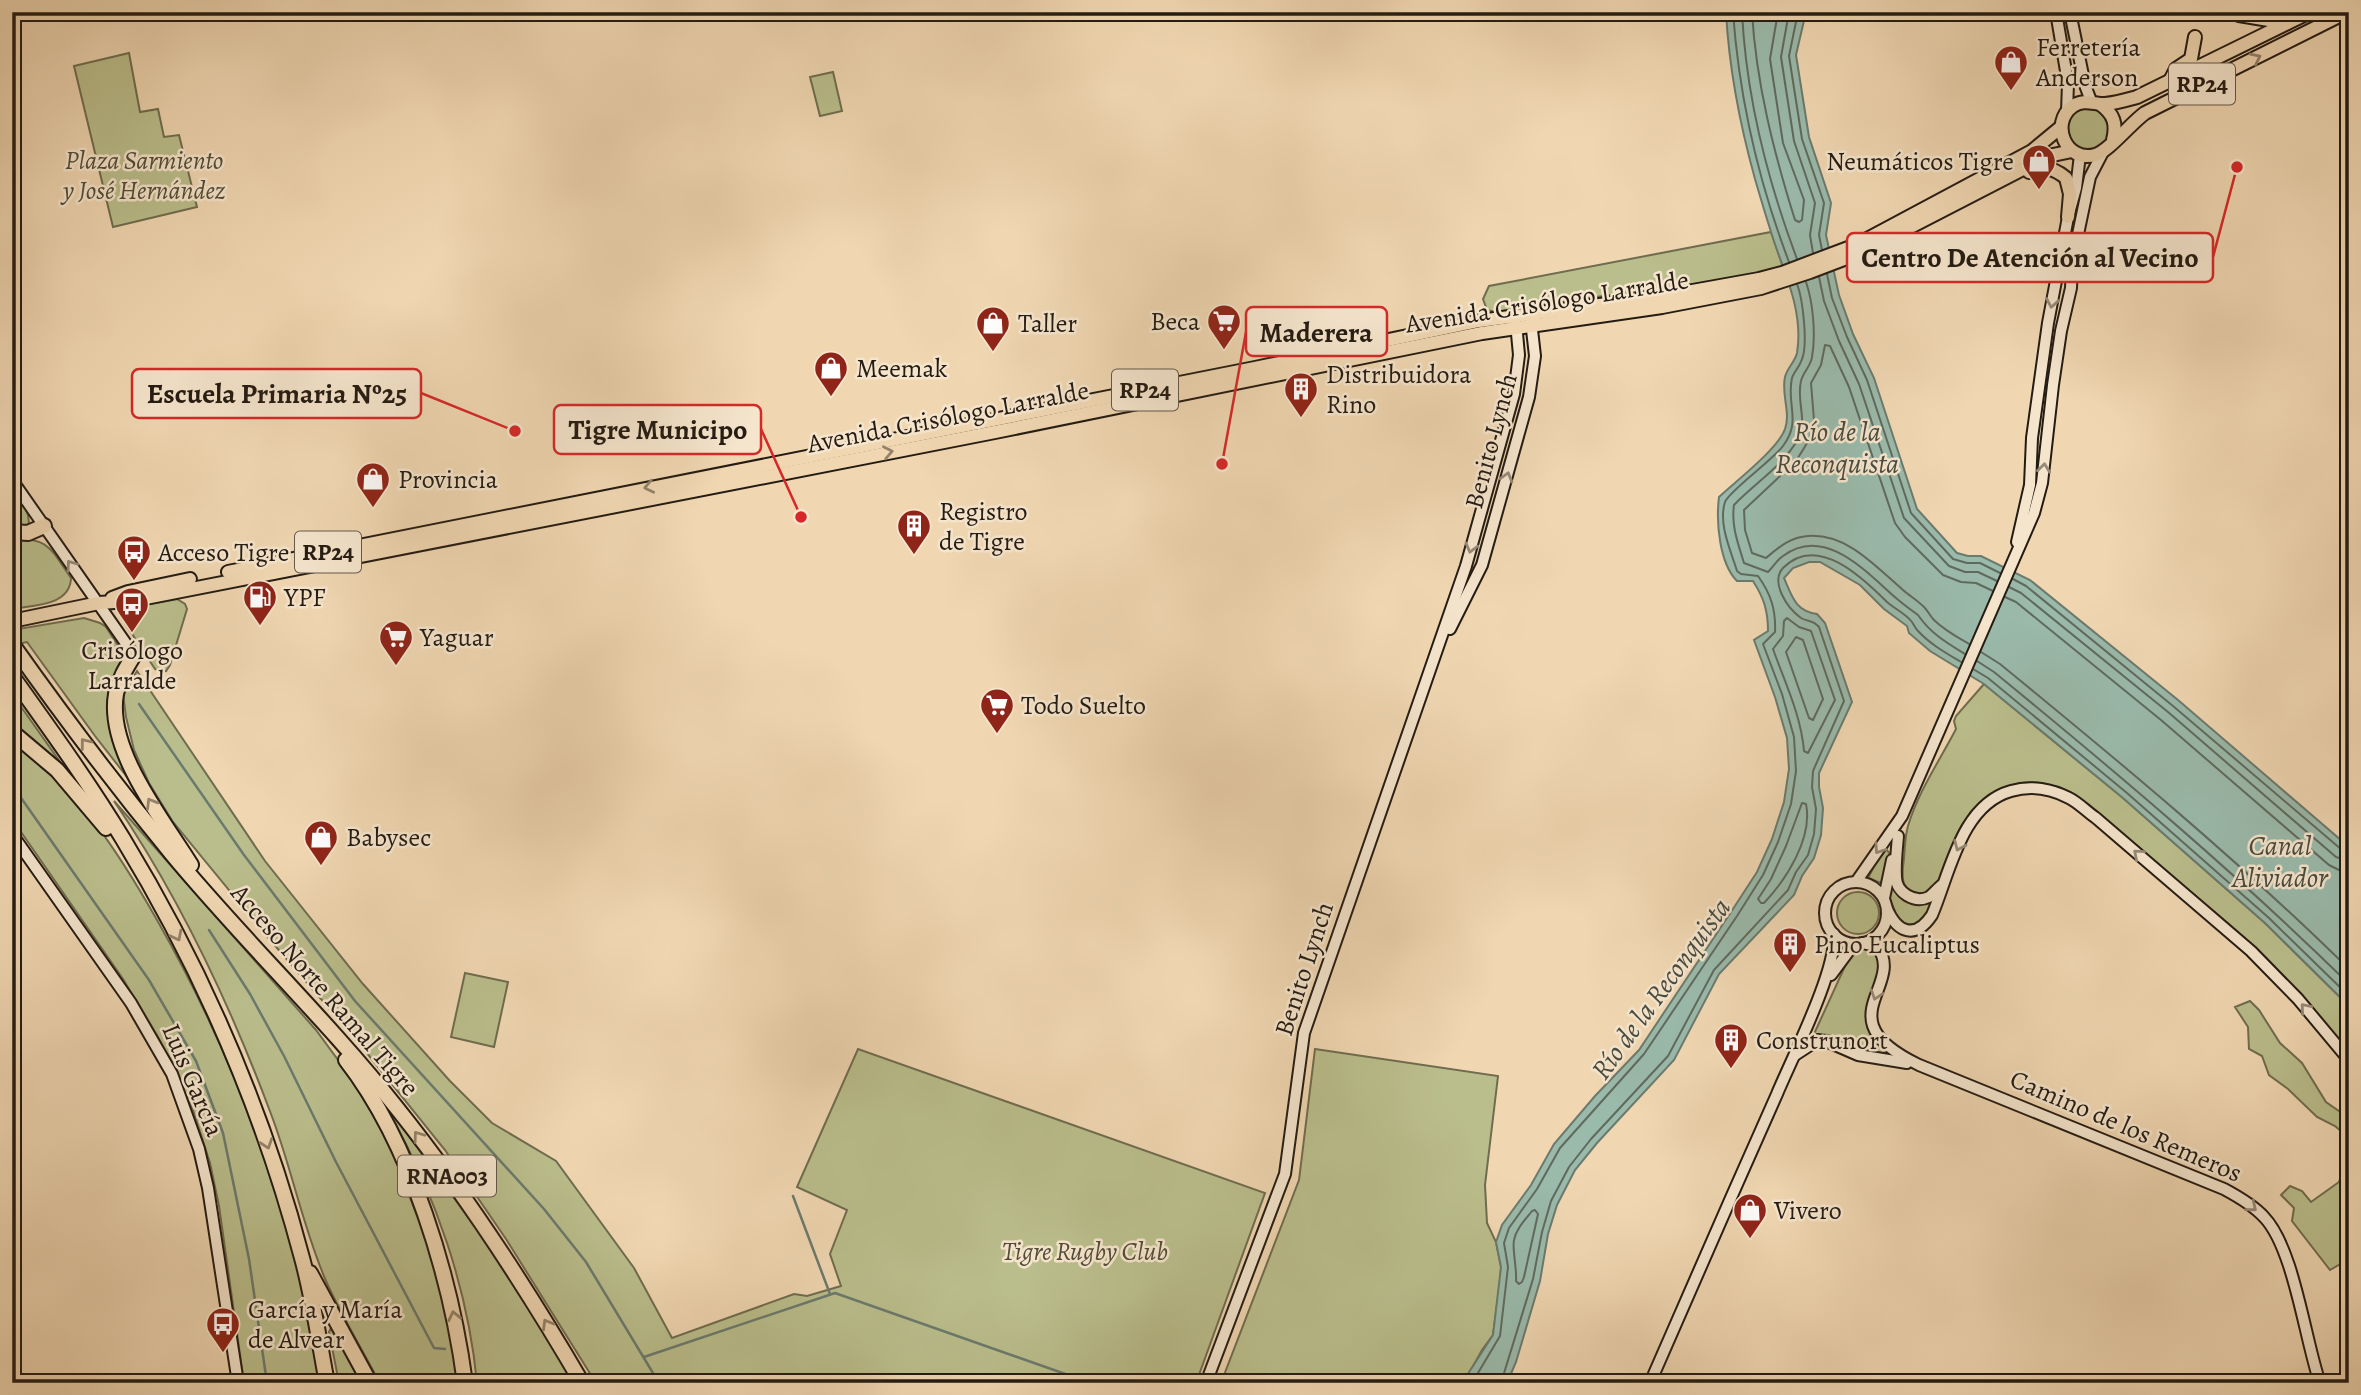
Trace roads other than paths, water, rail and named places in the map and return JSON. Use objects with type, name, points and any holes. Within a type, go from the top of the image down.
[{"type":"highway","points":[[12,532],[28,533],[44,526]]},
{"type":"highway","name":"Acceso Norte Ramal Tigre","points":[[15,648],[58,709],[172,855],[375,1081],[439,1164],[533,1301],[582,1383]]},
{"type":"highway","points":[[134,655],[122,675],[115,698],[119,734],[143,790],[214,902]]},
{"type":"highway","points":[[12,676],[104,809],[144,876],[184,949],[236,1061],[267,1144],[303,1259],[327,1383]]},
{"type":"highway","points":[[12,732],[48,763],[81,797],[144,876]]},
{"type":"highway","points":[[291,986],[352,1068],[378,1110],[403,1162],[427,1221],[446,1279],[465,1383]]},
{"type":"highway","points":[[303,1259],[369,1383]]},
{"type":"main road","points":[[2056,12],[2068,83],[2067,112]]},
{"type":"main road","points":[[2070,12],[2085,85],[2096,103],[2113,116],[2116,125],[2113,141]]},
{"type":"main road","name":"RP24","points":[[2061,127],[2067,112],[2080,103],[2124,101],[2171,81],[2310,12]]},
{"type":"main road","name":"RP24","points":[[2076,153],[2092,156],[2103,152],[2137,118],[2154,108],[2347,12]]},
{"type":"main road","points":[[2239,15],[2288,23]]},
{"type":"main road","points":[[2171,81],[2176,69],[2191,59],[2195,37]]},
{"type":"main road","points":[[2014,555],[2031,485],[2035,413],[2048,323],[2068,217],[2077,188],[2076,153],[2063,140],[2061,127]]},
{"type":"main road","name":"Avenida Crisólogo Larralde","points":[[12,621],[99,603],[128,592],[1516,321],[1785,281],[1860,253],[1894,230],[2032,151],[2061,127]]},
{"type":"main road","points":[[1856,882],[1902,816],[2014,555],[2028,531],[2040,491],[2061,331],[2071,288],[2072,263],[2088,184],[2103,152]]},
{"type":"main road","name":"Avenida Crisólogo Larralde","points":[[1894,230],[2048,156],[2076,153]]},
{"type":"main road","points":[[2008,177],[2040,167],[2061,174],[2070,187],[2068,217]]},
{"type":"main road","name":"Benito Lynch","points":[[1437,653],[1472,587],[1485,552],[1529,397],[1535,356],[1531,319]]},
{"type":"main road","name":"Benito Lynch","points":[[1206,1383],[1285,1174],[1304,1033],[1466,566],[1514,394],[1519,355],[1516,321]]},
{"type":"main road","points":[[12,480],[134,655]]},
{"type":"main road","points":[[1902,816],[1884,898],[1896,926],[1910,930],[1927,923],[1966,830],[1991,799],[2019,789],[2036,787],[2070,799],[2096,818],[2251,951],[2298,999],[2349,1060]]},
{"type":"main road","name":"Luis García","points":[[12,834],[131,1003],[165,1062],[186,1108],[208,1188],[238,1383]]},
{"type":"main road","points":[[1898,836],[1895,880],[1900,890],[1909,897],[1918,899],[1928,897],[1944,883]]},
{"type":"main road","points":[[1650,1383],[1816,1002],[1835,946],[1834,934],[1825,916],[1830,896],[1837,888],[1856,882],[1872,886],[1884,898]]},
{"type":"main road","points":[[1816,1002],[1841,959],[1858,944],[1878,935],[1887,919],[1887,909]]},
{"type":"main road","points":[[1834,934],[1840,939],[1858,944]]},
{"type":"main road","name":"Camino de los Remeros","points":[[1858,944],[1877,946],[1883,954],[1885,966],[1871,1009],[1875,1030],[1887,1047],[1919,1065],[2224,1189],[2248,1202],[2266,1219],[2280,1243],[2320,1383]]},
{"type":"main road","name":"Camino de los Remeros","points":[[1793,1057],[1818,1040],[1865,1056],[1919,1065]]},
{"type":"water","points":[[1726,12],[1806,12],[1796,55],[1809,137],[1831,203],[1826,235],[1839,295],[1853,334],[1874,378],[1917,509],[1957,553],[1981,556],[2030,580],[2178,700],[2349,847],[2349,1006],[2265,923],[2123,798],[1984,684],[1930,651],[1909,633],[1907,626],[1884,609],[1860,585],[1820,562],[1809,562],[1793,568],[1784,578],[1789,591],[1799,606],[1817,614],[1825,623],[1852,702],[1819,773],[1823,808],[1821,835],[1814,858],[1794,895],[1719,974],[1674,1060],[1575,1170],[1557,1205],[1548,1234],[1540,1281],[1507,1383],[1462,1383],[1493,1335],[1501,1267],[1496,1242],[1502,1225],[1531,1185],[1554,1144],[1639,1050],[1757,872],[1772,839],[1784,802],[1789,769],[1787,738],[1754,640],[1768,631],[1766,611],[1753,581],[1737,581],[1726,564],[1720,541],[1718,507],[1719,497],[1766,455],[1785,429],[1787,417],[1784,383],[1797,353],[1798,326],[1790,288],[1755,179],[1745,138],[1736,96]]},
{"type":"waterway","points":[[139,704],[244,855],[355,1001],[544,1209],[586,1262],[659,1383]]},
{"type":"waterway","points":[[12,785],[149,980],[196,1061],[223,1133],[249,1259],[267,1383]]},
{"type":"waterway","points":[[209,930],[250,994],[284,1056],[336,1162],[434,1348],[445,1349]]},
{"type":"waterway","points":[[793,1196],[830,1294]]},
{"type":"waterway","points":[[644,1357],[835,1293],[1091,1383]]},
{"type":"place","name":"Ferretería Anderson","points":[[2011,92]]},
{"type":"place","name":"Centro De Atención al Vecino","points":[[2237,167]]},
{"type":"place","name":"Neumáticos Tigre","points":[[2039,191]]},
{"type":"place","name":"Beca","points":[[1224,351]]},
{"type":"place","name":"Taller","points":[[993,353]]},
{"type":"place","name":"Meemak","points":[[831,398]]},
{"type":"place","name":"Distribuidora Rino","points":[[1301,419]]},
{"type":"place","name":"Escuela Primaria Nº25","points":[[515,431]]},
{"type":"place","name":"Maderera","points":[[1222,464]]},
{"type":"place","name":"Provincia","points":[[373,509]]},
{"type":"place","name":"Tigre Municipo","points":[[801,517]]},
{"type":"place","name":"Registro de Tigre","points":[[914,556]]},
{"type":"place","name":"Acceso Tigre","points":[[134,582]]},
{"type":"place","name":"YPF","points":[[260,627]]},
{"type":"place","name":"Crisólogo Larralde","points":[[132,634]]},
{"type":"place","name":"Yaguar","points":[[396,667]]},
{"type":"place","name":"Todo Suelto","points":[[997,735]]},
{"type":"place","name":"Babysec","points":[[321,867]]},
{"type":"place","name":"Pino Eucaliptus","points":[[1790,974]]},
{"type":"place","name":"Construnort","points":[[1731,1070]]},
{"type":"place","name":"Vivero","points":[[1750,1240]]},
{"type":"place","name":"García y María de Alvear","points":[[223,1354]]},
{"type":"park label","name":"Plaza Sarmiento y José Hernández","points":[[144,175]]},
{"type":"park label","name":"Tigre Rugby Club","points":[[1085,1251]]},
{"type":"water label","name":"Río de la Reconquista","points":[[1837,448]]},
{"type":"water label","name":"Canal Aliviador","points":[[2280,862]]},
{"type":"water label","name":"Río de la Reconquista","points":[[1661,989]]}]
